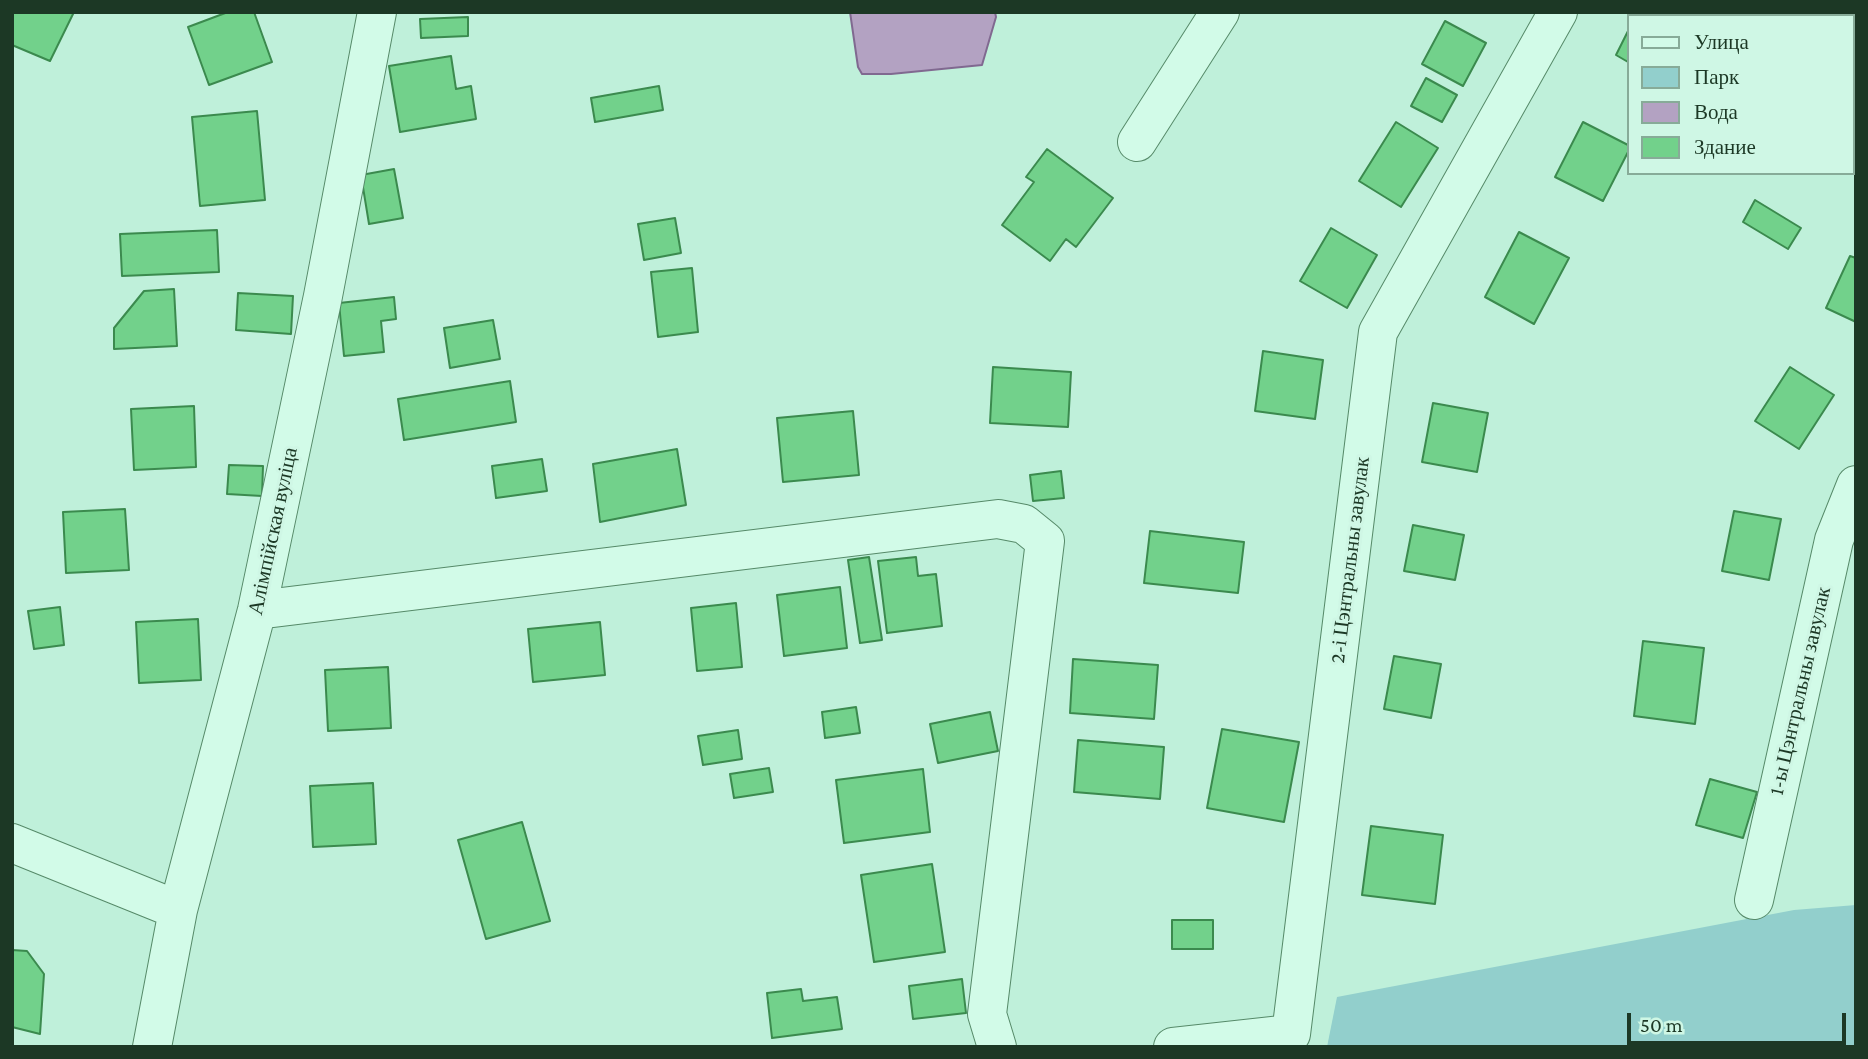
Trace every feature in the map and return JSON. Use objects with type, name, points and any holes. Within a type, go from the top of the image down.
[{"type":"street","name":"Алімпійская вуліца","points":[[152,1047],[178,910],[257,610],[323,296],[377,12]]},
{"type":"street","points":[[1137,142],[1220,12]]},
{"type":"street","name":"2-і Цэнтральны завулак","points":[[1173,1047],[1291,1034],[1378,332],[1558,12]]},
{"type":"street","name":"1-ы Цэнтральны завулак","points":[[1754,900],[1834,540],[1856,485]]},
{"type":"street","points":[[257,610],[998,519],[1024,524],[1045,541],[987,1014],[997,1047]]},
{"type":"street","points":[[12,843],[178,910]]},
{"type":"green space","points":[[1856,905],[1856,1047],[1327,1047],[1337,997],[1794,910]]},
{"type":"water","points":[[850,12],[995,12],[996,17],[982,65],[891,74],[862,74],[858,67]]},
{"type":"building","points":[[12,12],[74,12],[50,61],[12,45]]},
{"type":"building","points":[[228,12],[254,12],[272,62],[209,85],[188,27]]},
{"type":"building","points":[[1692,12],[1696,14],[1637,14]]},
{"type":"building","points":[[468,17],[468,36],[421,38],[420,19]]},
{"type":"building","points":[[1445,21],[1486,43],[1463,86],[1422,64]]},
{"type":"building","points":[[1626,35],[1626,61],[1616,55]]},
{"type":"building","points":[[451,56],[456,89],[471,86],[476,119],[400,132],[389,66]]},
{"type":"building","points":[[1426,78],[1457,95],[1442,122],[1411,106]]},
{"type":"building","points":[[659,86],[663,110],[595,122],[591,98]]},
{"type":"building","points":[[257,111],[265,200],[200,206],[192,117]]},
{"type":"building","points":[[1396,122],[1438,148],[1401,207],[1359,181]]},
{"type":"building","points":[[1583,122],[1626,144],[1626,156],[1603,201],[1555,177]]},
{"type":"building","points":[[1047,149],[1113,198],[1076,247],[1066,239],[1050,261],[1002,225],[1034,182],[1026,177]]},
{"type":"building","points":[[394,169],[403,218],[369,224],[361,175]]},
{"type":"building","points":[[1755,200],[1801,228],[1788,249],[1743,222]]},
{"type":"building","points":[[675,218],[681,253],[644,260],[638,224]]},
{"type":"building","points":[[1331,228],[1377,255],[1347,308],[1300,281]]},
{"type":"building","points":[[217,230],[219,272],[122,276],[120,234]]},
{"type":"building","points":[[1519,232],[1569,258],[1534,324],[1485,297]]},
{"type":"building","points":[[1850,256],[1856,258],[1856,322],[1826,308]]},
{"type":"building","points":[[692,268],[698,332],[658,337],[651,272]]},
{"type":"building","points":[[174,289],[177,346],[114,349],[114,328],[144,291]]},
{"type":"building","points":[[238,293],[293,296],[291,334],[236,330]]},
{"type":"building","points":[[394,297],[396,319],[381,321],[384,352],[344,356],[339,303]]},
{"type":"building","points":[[493,320],[500,359],[450,368],[444,328]]},
{"type":"building","points":[[1263,351],[1323,360],[1315,419],[1255,411]]},
{"type":"building","points":[[993,367],[1071,372],[1068,427],[990,423]]},
{"type":"building","points":[[1790,367],[1834,395],[1799,449],[1755,421]]},
{"type":"building","points":[[510,381],[516,422],[404,440],[398,399]]},
{"type":"building","points":[[1433,403],[1488,413],[1477,472],[1422,462]]},
{"type":"building","points":[[194,406],[196,467],[134,470],[131,409]]},
{"type":"building","points":[[853,411],[859,475],[783,482],[777,418]]},
{"type":"building","points":[[677,449],[686,505],[600,522],[593,464]]},
{"type":"building","points":[[542,459],[547,491],[496,498],[492,466]]},
{"type":"building","points":[[229,465],[263,466],[262,496],[227,494]]},
{"type":"building","points":[[1061,471],[1064,498],[1033,501],[1030,475]]},
{"type":"building","points":[[125,509],[129,570],[66,573],[63,512]]},
{"type":"building","points":[[1734,511],[1781,519],[1769,580],[1722,571]]},
{"type":"building","points":[[1413,525],[1464,535],[1455,580],[1404,571]]},
{"type":"building","points":[[1150,531],[1244,542],[1238,593],[1144,583]]},
{"type":"building","points":[[869,557],[882,640],[860,643],[848,560]]},
{"type":"building","points":[[916,557],[918,576],[936,574],[942,626],[887,633],[878,561]]},
{"type":"building","points":[[840,587],[847,648],[784,656],[777,595]]},
{"type":"building","points":[[736,603],[742,667],[697,671],[691,608]]},
{"type":"building","points":[[60,607],[64,645],[34,649],[28,611]]},
{"type":"building","points":[[198,619],[201,680],[139,683],[136,622]]},
{"type":"building","points":[[600,622],[605,675],[533,682],[528,629]]},
{"type":"building","points":[[1643,641],[1704,648],[1695,724],[1634,716]]},
{"type":"building","points":[[1394,656],[1441,664],[1431,718],[1384,709]]},
{"type":"building","points":[[1073,659],[1158,665],[1154,719],[1070,713]]},
{"type":"building","points":[[388,667],[391,728],[328,731],[325,670]]},
{"type":"building","points":[[856,707],[860,733],[825,738],[822,712]]},
{"type":"building","points":[[990,712],[998,751],[938,763],[930,724]]},
{"type":"building","points":[[1222,729],[1299,742],[1284,822],[1207,808]]},
{"type":"building","points":[[738,730],[742,759],[703,765],[698,736]]},
{"type":"building","points":[[1078,740],[1164,747],[1160,799],[1074,792]]},
{"type":"building","points":[[769,768],[773,792],[734,798],[730,774]]},
{"type":"building","points":[[923,769],[930,832],[844,843],[836,780]]},
{"type":"building","points":[[1710,779],[1757,792],[1743,838],[1696,825]]},
{"type":"building","points":[[373,783],[376,844],[313,847],[310,786]]},
{"type":"building","points":[[522,822],[550,921],[486,939],[458,840]]},
{"type":"building","points":[[1371,826],[1443,835],[1435,904],[1362,895]]},
{"type":"building","points":[[932,864],[945,952],[874,962],[861,875]]},
{"type":"building","points":[[1172,920],[1213,920],[1213,949],[1172,949]]},
{"type":"building","points":[[12,950],[27,951],[44,974],[40,1034],[12,1027]]},
{"type":"building","points":[[962,979],[966,1013],[913,1019],[909,986]]},
{"type":"building","points":[[801,989],[803,1001],[837,997],[842,1029],[772,1038],[767,993]]}]
